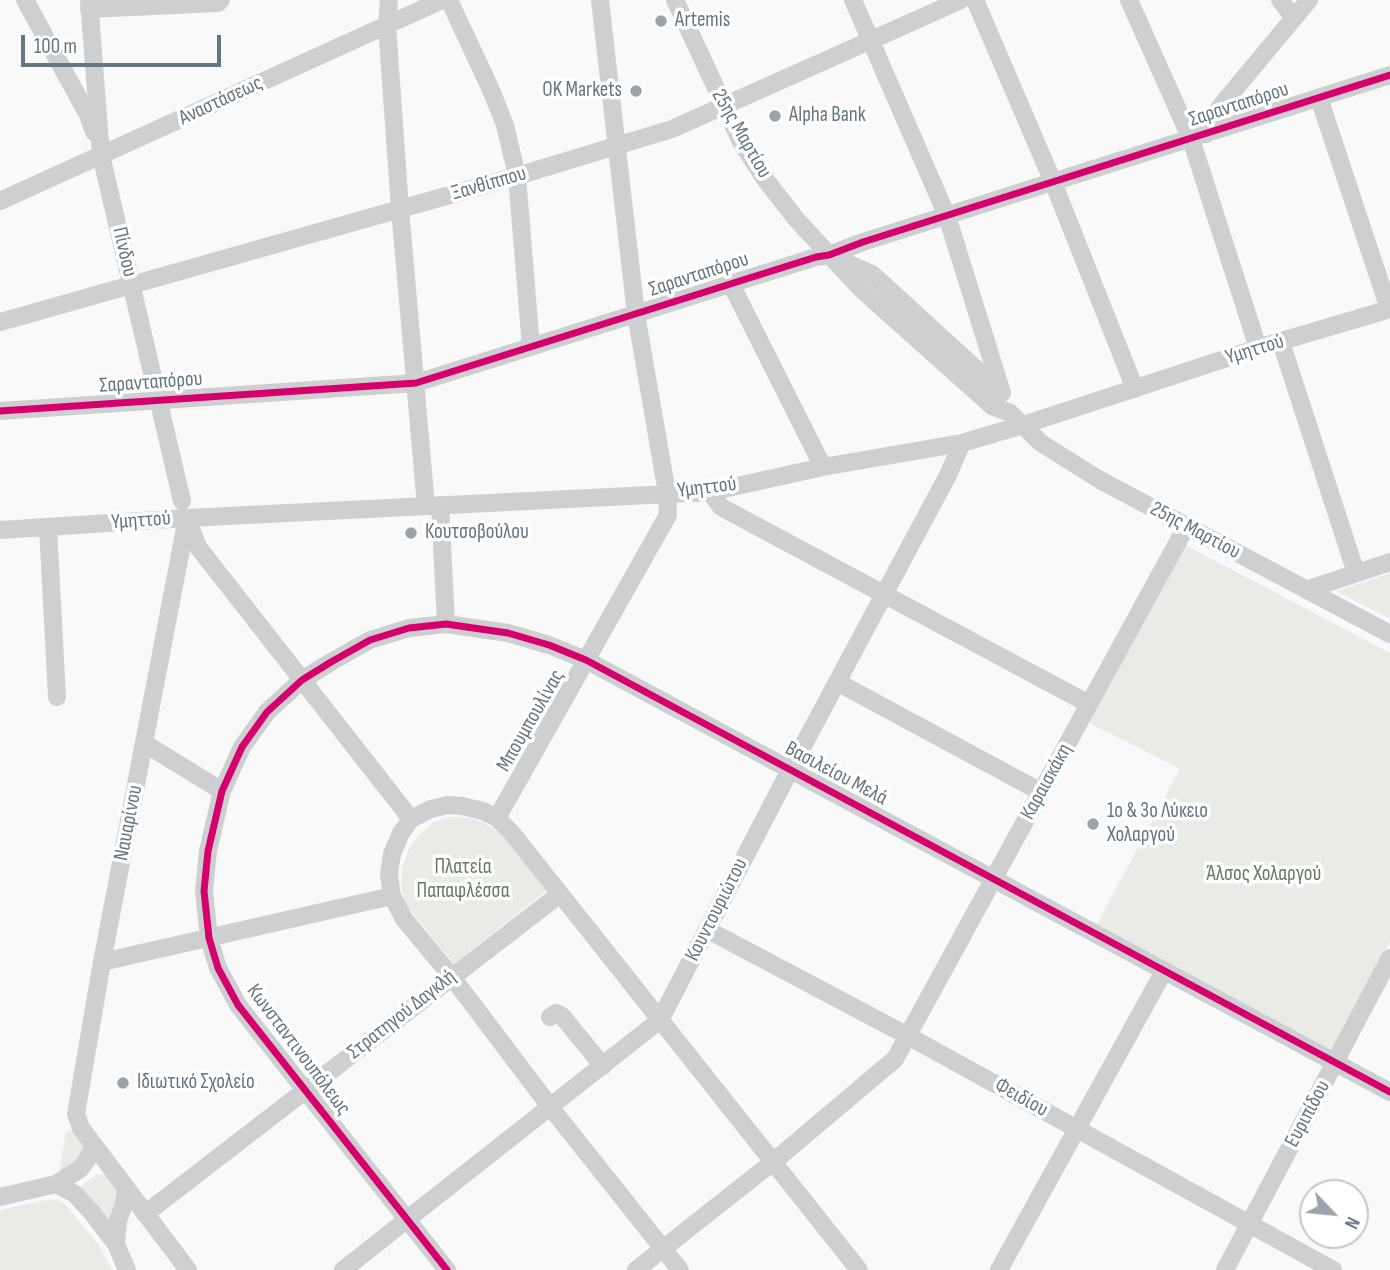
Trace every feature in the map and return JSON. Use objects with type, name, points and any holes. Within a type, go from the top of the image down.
[{"type":"street","points":[[24,0],[88,115],[101,155]]},
{"type":"street","points":[[89,5],[218,3],[221,0]]},
{"type":"street","points":[[389,0],[387,25],[400,209],[416,383],[446,624]]},
{"type":"street","name":"Αναστάσεως","points":[[0,201],[442,0]]},
{"type":"street","points":[[449,0],[505,125],[517,176],[531,347]]},
{"type":"street","name":"Μπουμπουλίνας","points":[[497,818],[668,514],[667,493],[636,314],[600,0]]},
{"type":"street","name":"25ης Μαρτίου","points":[[675,0],[741,142],[796,219],[860,288],[992,406],[1016,419],[1059,456],[1186,527],[1390,634]]},
{"type":"street","points":[[853,0],[947,216],[1002,393]]},
{"type":"street","name":"Ξανθίππου","points":[[0,322],[517,176],[672,129],[961,0]]},
{"type":"street","points":[[975,0],[1053,182],[1135,389]]},
{"type":"street","points":[[1129,0],[1198,136],[1258,348]]},
{"type":"street","points":[[1280,0],[1294,18]]},
{"type":"street","points":[[1198,136],[1309,0]]},
{"type":"street","name":"Πίνδου","points":[[89,5],[101,155],[184,510],[198,547],[411,819]]},
{"type":"street","name":"Σαρανταπόρου","points":[[0,411],[416,383],[816,257],[829,256],[863,242],[1390,75]]},
{"type":"street","points":[[1319,98],[1390,309]]},
{"type":"street","name":"25ης Μαρτίου","points":[[829,256],[872,274],[1002,393],[1016,419]]},
{"type":"street","points":[[731,284],[824,467]]},
{"type":"street","name":"Υμηττού","points":[[0,530],[48,527],[184,510],[433,505],[710,492],[824,467],[962,443],[1016,419],[1135,389],[1258,348],[1390,309]]},
{"type":"street","points":[[1280,342],[1356,573]]},
{"type":"street","name":"Κουντουριώτου","points":[[343,1270],[660,1020],[962,443]]},
{"type":"street","points":[[710,492],[721,507],[1089,704]]},
{"type":"street","name":"Ναυαρίνου","points":[[93,1146],[81,1128],[76,1114],[184,510]]},
{"type":"street","points":[[48,527],[57,697]]},
{"type":"street","name":"Καραισκάκη","points":[[636,1270],[773,1162],[895,1059],[1186,527]]},
{"type":"street","points":[[1306,590],[1390,562]]},
{"type":"street","name":"Βασιλείου Μελά","points":[[302,680],[370,640],[409,628],[446,624],[508,633],[549,645],[586,660],[1390,1092]]},
{"type":"street","name":"Κωνσταντινουπόλεως","points":[[302,680],[261,720],[243,747],[222,791],[208,851],[204,891],[209,938],[218,968],[238,1005],[447,1270]]},
{"type":"street","points":[[837,682],[1041,792]]},
{"type":"street","points":[[144,743],[222,791]]},
{"type":"street","points":[[680,1270],[404,919],[392,896],[389,875],[392,854],[401,833],[411,819],[431,809],[448,805],[484,811],[497,818],[511,832],[859,1270]]},
{"type":"street","name":"Στρατηγού Δαγκλή","points":[[141,1209],[304,1091],[560,894]]},
{"type":"street","points":[[102,962],[392,896]]},
{"type":"street","name":"Φειδίου","points":[[708,930],[908,1036],[1333,1270]]},
{"type":"street","name":"Ευριπίδου","points":[[1225,1270],[1390,958]]},
{"type":"street","points":[[999,1270],[1164,971]]},
{"type":"street","points":[[550,1017],[556,1013],[562,1016],[603,1066]]},
{"type":"street","points":[[0,1197],[56,1184],[80,1169],[93,1146],[188,1270]]},
{"type":"street","points":[[75,1194],[81,1179],[96,1168],[112,1170]]},
{"type":"street","points":[[56,1184],[75,1194],[116,1244],[127,1270]]},
{"type":"street","points":[[116,1244],[118,1221],[126,1190]]},
{"type":"green space","name":"Άλσος Χολαργού","points":[[1185,545],[1390,653],[1390,942],[1332,1052],[1096,926],[1180,769],[1089,723]]},
{"type":"green space","points":[[1390,573],[1390,619],[1336,591]]},
{"type":"green space","name":"Πλατεία Παπαφλέσσα","points":[[449,817],[483,822],[504,836],[546,891],[454,964],[405,904],[401,885],[402,868],[409,849],[418,836],[434,822]]},
{"type":"green space","points":[[75,1129],[85,1144],[78,1163],[59,1174],[66,1132]]},
{"type":"green space","points":[[98,1174],[109,1175],[121,1194],[114,1227],[79,1193],[82,1185]]},
{"type":"green space","points":[[46,1200],[65,1204],[98,1244],[112,1270],[0,1270],[0,1210]]},
{"type":"cycle path","points":[[0,411],[416,383],[829,255],[1390,75]]},
{"type":"cycle path","points":[[447,1270],[238,1005],[218,968],[209,938],[204,891],[208,851],[222,791],[242,747],[267,712],[302,680],[331,662],[370,640],[409,628],[446,624],[508,633],[586,660],[1390,1092]]},
{"type":"place","name":"Artemis","points":[[661,21]]},
{"type":"place","name":"OK Markets","points":[[636,91]]},
{"type":"place","name":"Alpha Bank","points":[[775,116]]},
{"type":"place","name":"Κουτσοβούλου","points":[[411,533]]},
{"type":"place","name":"1ο & 3ο Λύκειο Χολαργού","points":[[1093,824]]},
{"type":"place","name":"Ιδιωτικό Σχολείο","points":[[123,1083]]}]
